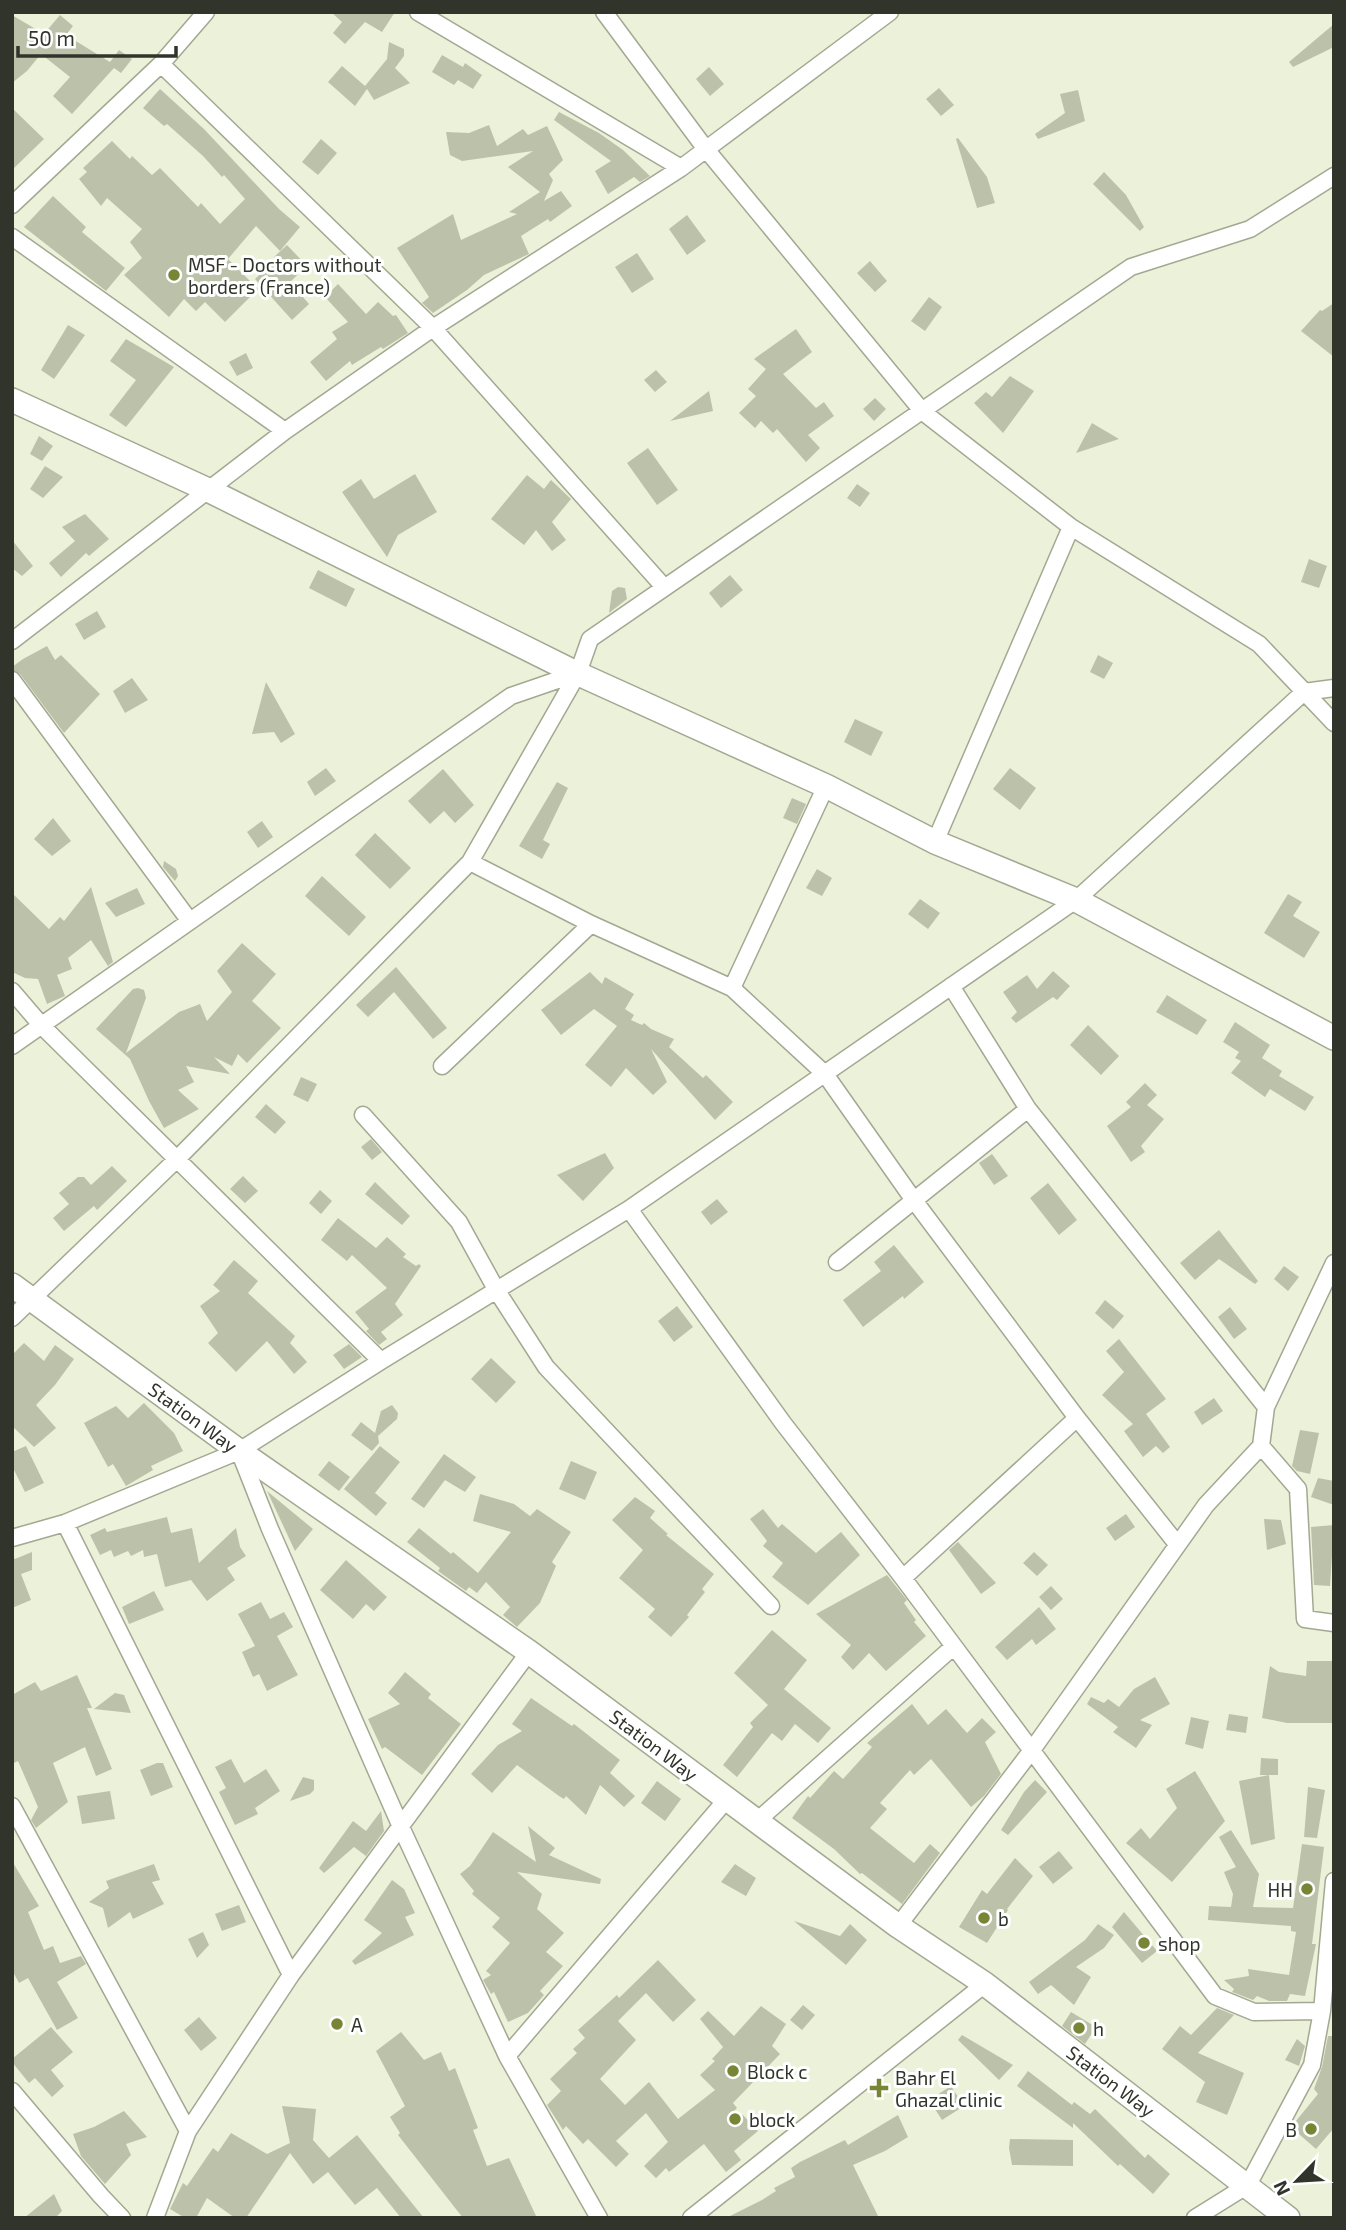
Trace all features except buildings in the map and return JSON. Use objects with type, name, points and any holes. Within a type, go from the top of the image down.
[{"type":"main road","points":[[12,400],[206,489],[578,673],[826,786],[935,842],[1076,900],[1334,1038]]},
{"type":"main road","name":"Station Way","points":[[12,1285],[239,1451],[529,1652],[898,1926],[985,1984],[1288,2218]]},
{"type":"street","points":[[14,200],[161,64],[206,12]]},
{"type":"street","points":[[418,12],[681,168]]},
{"type":"street","points":[[604,12],[705,148],[923,412],[1071,527],[1259,644],[1334,723]]},
{"type":"street","points":[[12,641],[206,489],[285,431],[433,328],[681,168],[890,12]]},
{"type":"street","points":[[161,64],[433,328],[664,587]]},
{"type":"street","points":[[12,1318],[177,1158],[470,862],[578,673],[590,639],[1131,267],[1250,229],[1334,176]]},
{"type":"street","points":[[12,237],[285,431]]},
{"type":"street","points":[[935,842],[1071,527]]},
{"type":"street","points":[[12,1046],[511,696],[578,673]]},
{"type":"street","points":[[12,680],[189,920]]},
{"type":"street","points":[[12,1538],[65,1523],[239,1451],[381,1360],[629,1209],[1076,900],[1304,692],[1334,688]]},
{"type":"street","points":[[732,988],[826,786]]},
{"type":"street","points":[[470,862],[591,924],[732,988],[825,1074],[913,1199],[1077,1418],[1177,1544]]},
{"type":"street","points":[[442,1066],[591,924]]},
{"type":"street","points":[[951,986],[1028,1109],[1266,1407]]},
{"type":"street","points":[[12,991],[42,1026],[381,1360]]},
{"type":"street","points":[[837,1262],[1028,1109]]},
{"type":"street","points":[[363,1115],[460,1222],[497,1291],[546,1367],[771,1606]]},
{"type":"street","points":[[629,1209],[783,1423],[903,1578],[1215,1996],[1254,2012],[1322,2011]]},
{"type":"street","points":[[898,1926],[1032,1750],[1206,1505],[1261,1446],[1266,1407],[1334,1264]]},
{"type":"street","points":[[903,1578],[1077,1418]]},
{"type":"street","points":[[1261,1446],[1298,1489],[1306,1619],[1334,1623]]},
{"type":"street","points":[[239,1451],[270,1529],[401,1827],[507,2056],[599,2218]]},
{"type":"street","points":[[65,1523],[291,1975]]},
{"type":"street","points":[[757,1821],[953,1647]]},
{"type":"street","points":[[155,2218],[188,2131],[291,1975],[529,1652]]},
{"type":"street","points":[[507,2056],[727,1799]]},
{"type":"street","points":[[12,1807],[188,2131]]},
{"type":"street","points":[[1195,2218],[1248,2185],[1312,2065],[1322,2011],[1334,1881]]},
{"type":"street","points":[[691,2218],[985,1984]]},
{"type":"street","points":[[12,2091],[122,2218]]},
{"type":"place","name":"MSF - Doctors without borders (France)","points":[[174,275]]},
{"type":"place","name":"HH","points":[[1307,1889]]},
{"type":"place","name":"b","points":[[984,1918]]},
{"type":"place","name":"shop","points":[[1144,1943]]},
{"type":"place","name":"A","points":[[337,2024]]},
{"type":"place","name":"h","points":[[1079,2028]]},
{"type":"place","name":"Block c","points":[[733,2071]]},
{"type":"place","name":"Bahr El Ghazal clinic","points":[[879,2088]]},
{"type":"place","name":"block","points":[[735,2119]]},
{"type":"place","name":"B","points":[[1311,2129]]}]
